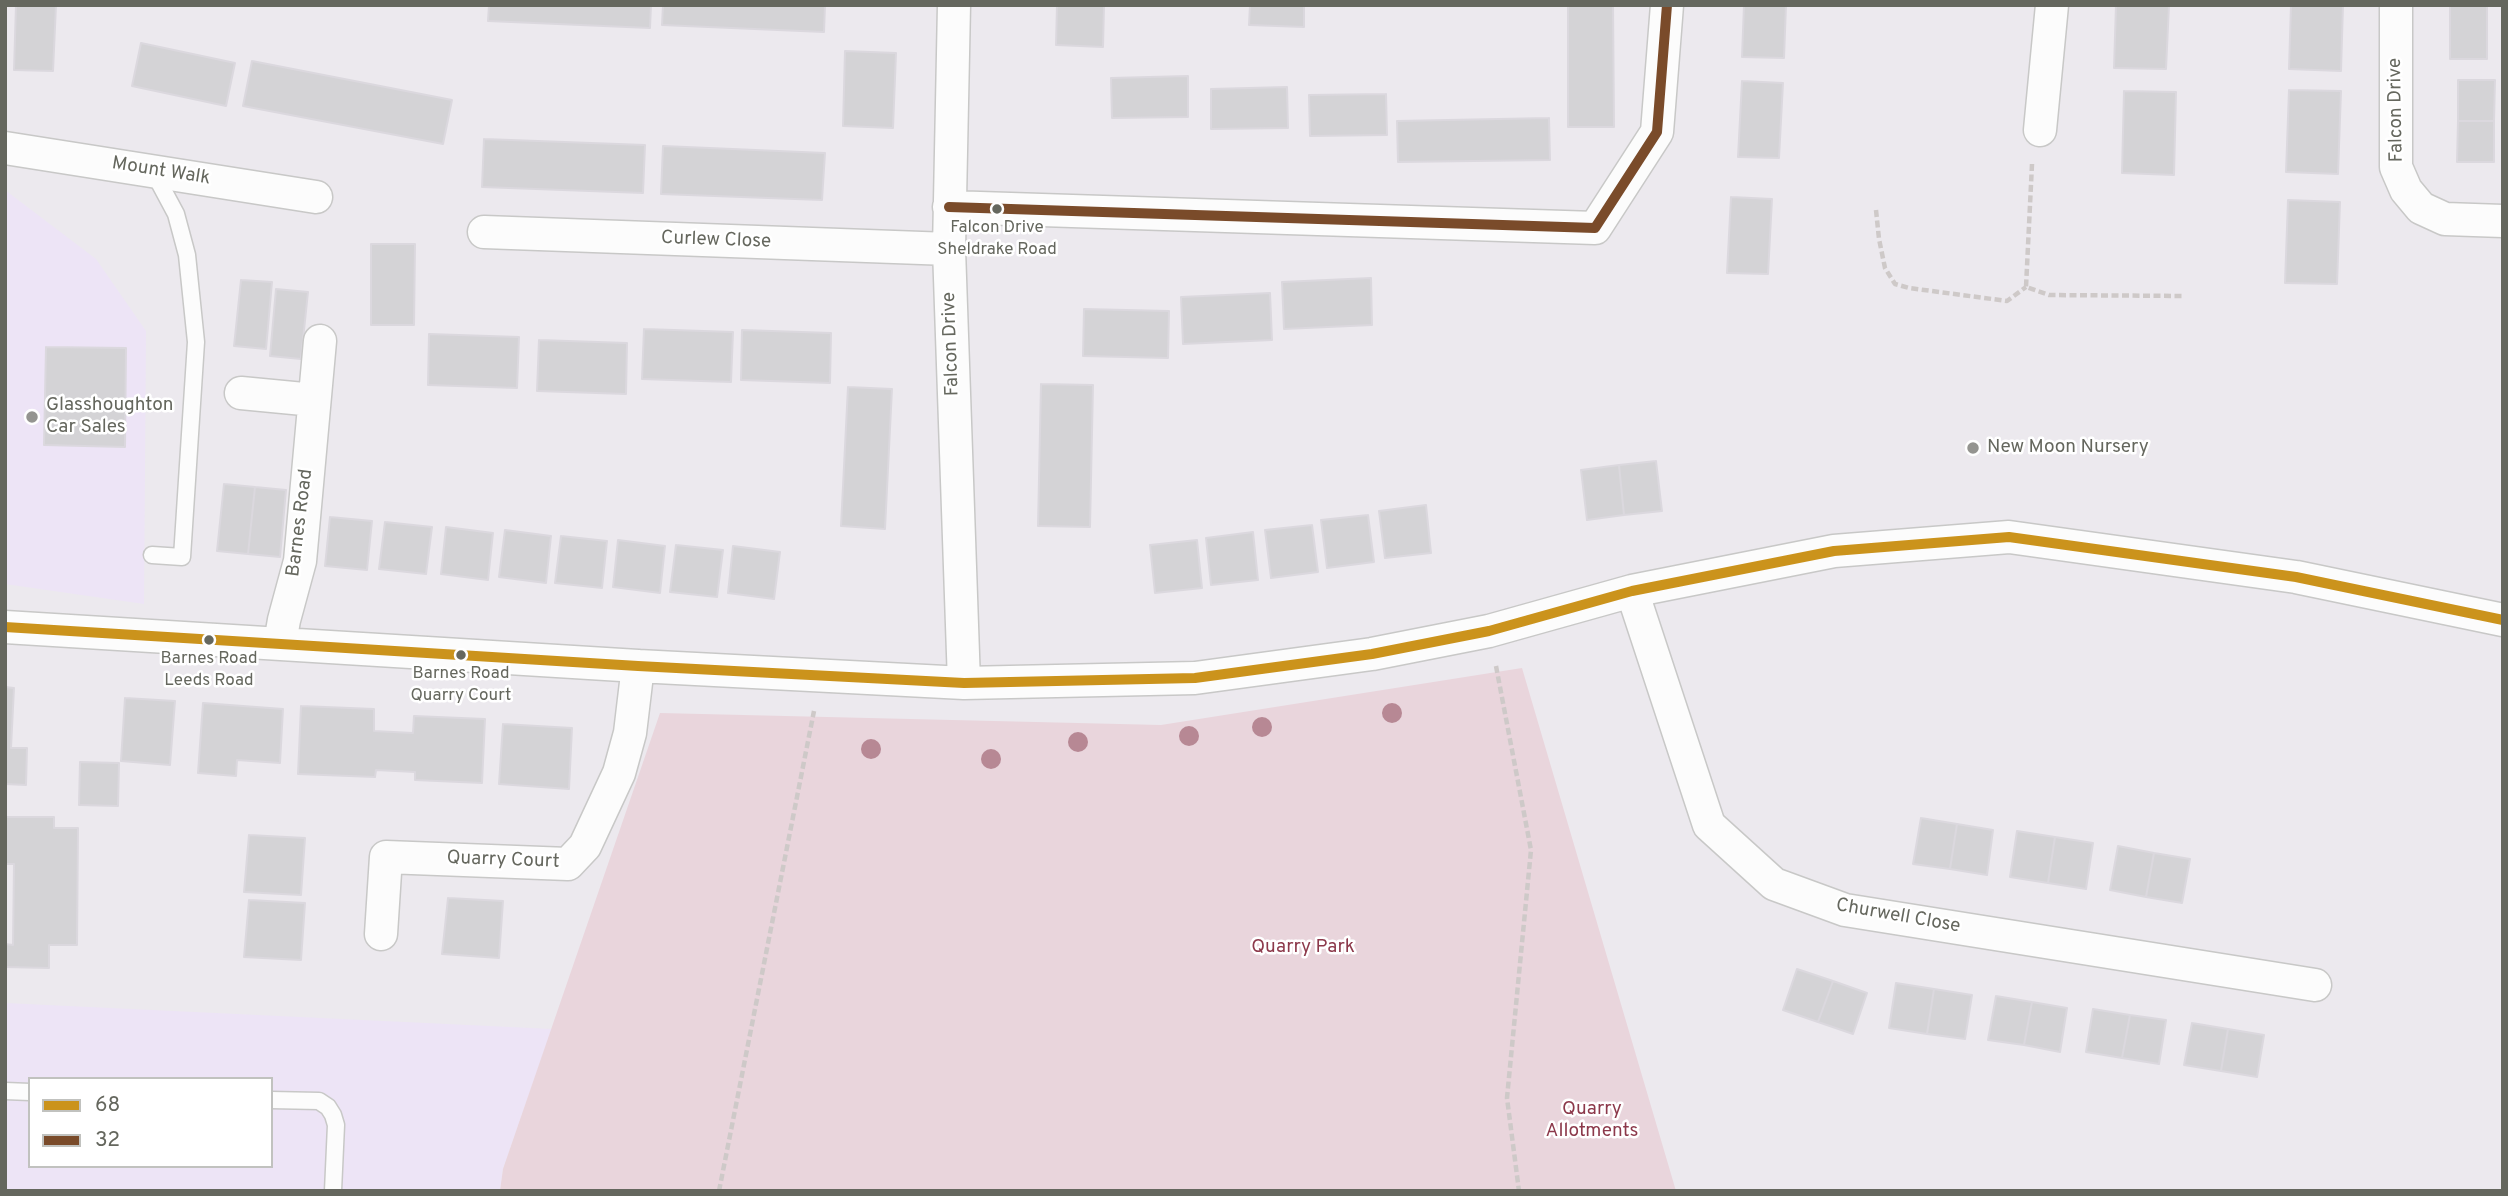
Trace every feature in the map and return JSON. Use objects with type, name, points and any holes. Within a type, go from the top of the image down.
[{"type":"street","name":"Falcon Drive","points":[[954,5],[948,249],[964,683]]},
{"type":"street","points":[[949,207],[1595,228],[1657,132],[1667,5]]},
{"type":"street","points":[[2040,130],[2052,5]]},
{"type":"street","name":"Falcon Drive","points":[[2396,5],[2396,167],[2406,190],[2421,208],[2445,219],[2503,221]]},
{"type":"street","name":"Mount Walk","points":[[5,148],[316,197]]},
{"type":"street","name":"Curlew Close","points":[[484,232],[948,249]]},
{"type":"street","name":"Barnes Road","points":[[280,643],[300,561],[320,341]]},
{"type":"street","points":[[241,393],[314,400]]},
{"type":"street","points":[[5,627],[964,683],[1195,678],[1372,654],[1489,631],[1632,591],[1834,551],[2009,537],[2296,577],[2503,620]]},
{"type":"street","name":"Churwell Close","points":[[1632,591],[1709,825],[1774,884],[1845,910],[2315,985]]},
{"type":"street","name":"Quarry Court","points":[[381,933],[386,857],[568,864],[585,846],[619,773],[630,733],[639,666]]},
{"type":"lane","points":[[152,555],[182,557],[196,342],[187,255],[176,214],[153,171]]},
{"type":"lane","points":[[5,1091],[28,1092]]},
{"type":"lane","points":[[273,1100],[319,1101],[328,1107],[336,1125],[333,1191]]},
{"type":"path","points":[[2026,287],[2032,150],[2040,130]]},
{"type":"path","points":[[1876,210],[1885,268],[1895,284],[2007,301],[2026,287]]},
{"type":"path","points":[[2026,287],[2049,295],[2183,296]]},
{"type":"path","points":[[1489,631],[1531,850],[1507,1098],[1519,1191]]},
{"type":"path","points":[[719,1191],[821,676]]},
{"type":"shaded area","points":[[5,190],[96,259],[146,331],[144,604],[5,584]]},
{"type":"shaded area","points":[[5,1003],[552,1029],[503,1169],[500,1191],[5,1191]]},
{"type":"green space","name":"Quarry Park","points":[[1522,668],[1676,1191],[500,1191],[503,1169],[660,713],[1161,725]]},
{"type":"building","points":[[16,5],[56,5],[53,71],[14,70]]},
{"type":"building","points":[[489,5],[651,5],[650,28],[488,21]]},
{"type":"building","points":[[663,5],[825,5],[824,32],[662,25]]},
{"type":"building","points":[[1057,5],[1104,5],[1103,47],[1056,45]]},
{"type":"building","points":[[1250,5],[1304,5],[1304,27],[1249,25]]},
{"type":"building","points":[[1568,5],[1613,5],[1614,127],[1568,127]]},
{"type":"building","points":[[1744,5],[1786,5],[1784,58],[1742,57]]},
{"type":"building","points":[[2116,5],[2169,5],[2166,69],[2114,68]]},
{"type":"building","points":[[2291,5],[2343,5],[2341,71],[2289,69]]},
{"type":"building","points":[[2450,5],[2487,5],[2487,59],[2450,59]]},
{"type":"building","points":[[141,43],[235,63],[226,106],[132,86]]},
{"type":"building","points":[[845,51],[896,53],[893,128],[843,126]]},
{"type":"building","points":[[252,61],[452,100],[443,144],[243,106]]},
{"type":"building","points":[[1188,76],[1188,117],[1112,118],[1111,78]]},
{"type":"building","points":[[2458,80],[2495,80],[2494,121],[2458,121]]},
{"type":"building","points":[[1742,81],[1783,83],[1779,158],[1738,157]]},
{"type":"building","points":[[1287,87],[1288,128],[1211,129],[1211,89]]},
{"type":"building","points":[[2289,90],[2341,91],[2338,174],[2286,172]]},
{"type":"building","points":[[2124,91],[2176,92],[2174,175],[2122,173]]},
{"type":"building","points":[[1386,94],[1387,135],[1310,136],[1309,95]]},
{"type":"building","points":[[1549,118],[1550,160],[1398,162],[1397,121]]},
{"type":"building","points":[[2458,121],[2494,121],[2494,162],[2457,162]]},
{"type":"building","points":[[484,139],[645,145],[643,193],[482,187]]},
{"type":"building","points":[[663,146],[825,153],[822,200],[661,194]]},
{"type":"building","points":[[1731,197],[1772,199],[1768,274],[1727,273]]},
{"type":"building","points":[[2288,200],[2340,202],[2337,284],[2285,283]]},
{"type":"building","points":[[371,244],[415,244],[414,325],[371,325]]},
{"type":"building","points":[[1371,278],[1372,325],[1284,329],[1282,282]]},
{"type":"building","points":[[241,280],[272,282],[266,349],[234,346]]},
{"type":"building","points":[[276,289],[308,292],[301,359],[270,356]]},
{"type":"building","points":[[1270,293],[1272,340],[1183,344],[1181,297]]},
{"type":"building","points":[[1084,309],[1169,311],[1168,358],[1083,356]]},
{"type":"building","points":[[644,329],[733,332],[731,382],[642,379]]},
{"type":"building","points":[[742,330],[831,333],[830,383],[741,380]]},
{"type":"building","points":[[429,334],[519,337],[517,388],[428,385]]},
{"type":"building","points":[[539,340],[627,343],[626,394],[537,391]]},
{"type":"building","points":[[46,347],[126,348],[125,447],[44,445]]},
{"type":"building","points":[[1041,384],[1093,385],[1090,527],[1038,526]]},
{"type":"building","points":[[848,387],[892,389],[885,529],[841,526]]},
{"type":"building","points":[[1656,461],[1662,511],[1624,515],[1619,465]]},
{"type":"building","points":[[1619,465],[1624,515],[1587,520],[1581,470]]},
{"type":"building","points":[[224,484],[255,487],[248,554],[217,551]]},
{"type":"building","points":[[255,487],[286,490],[280,557],[248,554]]},
{"type":"building","points":[[1426,505],[1431,553],[1385,558],[1379,511]]},
{"type":"building","points":[[1368,515],[1374,562],[1327,568],[1321,520]]},
{"type":"building","points":[[330,517],[372,521],[367,570],[325,566]]},
{"type":"building","points":[[385,522],[432,527],[426,574],[379,569]]},
{"type":"building","points":[[1312,525],[1318,572],[1271,578],[1265,530]]},
{"type":"building","points":[[446,527],[493,533],[488,580],[441,574]]},
{"type":"building","points":[[505,530],[551,536],[546,583],[499,577]]},
{"type":"building","points":[[1253,532],[1258,580],[1211,585],[1206,538]]},
{"type":"building","points":[[561,536],[607,541],[602,588],[555,583]]},
{"type":"building","points":[[618,540],[665,546],[660,593],[613,587]]},
{"type":"building","points":[[1197,540],[1202,588],[1155,593],[1150,545]]},
{"type":"building","points":[[676,545],[723,550],[717,597],[670,592]]},
{"type":"building","points":[[733,546],[780,552],[774,599],[728,593]]},
{"type":"building","points":[[5,687],[14,688],[11,748],[27,748],[26,785],[5,784]]},
{"type":"building","points":[[125,698],[175,701],[170,765],[121,761]]},
{"type":"building","points":[[203,703],[283,709],[280,763],[237,760],[236,776],[198,773]]},
{"type":"building","points":[[301,706],[374,709],[374,731],[413,733],[414,716],[485,719],[482,783],[415,780],[415,772],[376,770],[375,777],[298,774]]},
{"type":"building","points":[[503,724],[572,728],[569,789],[499,784]]},
{"type":"building","points":[[80,762],[119,763],[118,806],[79,805]]},
{"type":"building","points":[[5,817],[54,817],[54,828],[78,828],[77,945],[49,945],[49,968],[5,967],[5,944],[13,945],[14,864],[5,864]]},
{"type":"building","points":[[1921,818],[1957,824],[1950,869],[1913,864]]},
{"type":"building","points":[[1957,824],[1993,830],[1987,875],[1950,869]]},
{"type":"building","points":[[2017,831],[2055,837],[2048,883],[2010,877]]},
{"type":"building","points":[[249,835],[305,838],[301,895],[244,892]]},
{"type":"building","points":[[2055,837],[2093,843],[2086,889],[2048,883]]},
{"type":"building","points":[[2118,846],[2154,853],[2146,897],[2110,890]]},
{"type":"building","points":[[2154,853],[2190,859],[2182,903],[2146,897]]},
{"type":"building","points":[[448,898],[503,901],[499,958],[442,954]]},
{"type":"building","points":[[249,900],[305,903],[301,960],[244,957]]},
{"type":"building","points":[[1797,969],[1833,981],[1818,1022],[1783,1010]]},
{"type":"building","points":[[1833,981],[1867,993],[1853,1034],[1818,1022]]},
{"type":"building","points":[[1896,983],[1934,989],[1927,1034],[1889,1028]]},
{"type":"building","points":[[1934,989],[1972,995],[1965,1039],[1927,1034]]},
{"type":"building","points":[[1996,996],[2032,1002],[2024,1045],[1988,1040]]},
{"type":"building","points":[[2032,1002],[2067,1008],[2060,1052],[2024,1045]]},
{"type":"building","points":[[2093,1009],[2130,1015],[2122,1058],[2086,1052]]},
{"type":"building","points":[[2130,1015],[2166,1020],[2159,1064],[2122,1058]]},
{"type":"building","points":[[2192,1023],[2228,1029],[2221,1071],[2184,1065]]},
{"type":"building","points":[[2228,1029],[2264,1035],[2257,1077],[2221,1071]]},
{"type":"transit line","name":"32","points":[[949,207],[1595,228],[1657,132],[1667,5]]},
{"type":"transit line","name":"68","points":[[5,627],[964,683],[1195,678],[1372,654],[1489,631],[1632,591],[1834,551],[2009,537],[2296,577],[2503,620]]},
{"type":"place","name":"Falcon Drive Sheldrake Road","points":[[997,209]]},
{"type":"place","name":"Glasshoughton Car Sales","points":[[32,417]]},
{"type":"place","name":"New Moon Nursery","points":[[1973,448]]},
{"type":"place","name":"Barnes Road Leeds Road","points":[[209,640]]},
{"type":"place","name":"Barnes Road Quarry Court","points":[[461,655]]},
{"type":"park label","name":"Quarry Allotments","points":[[1592,1121]]}]
